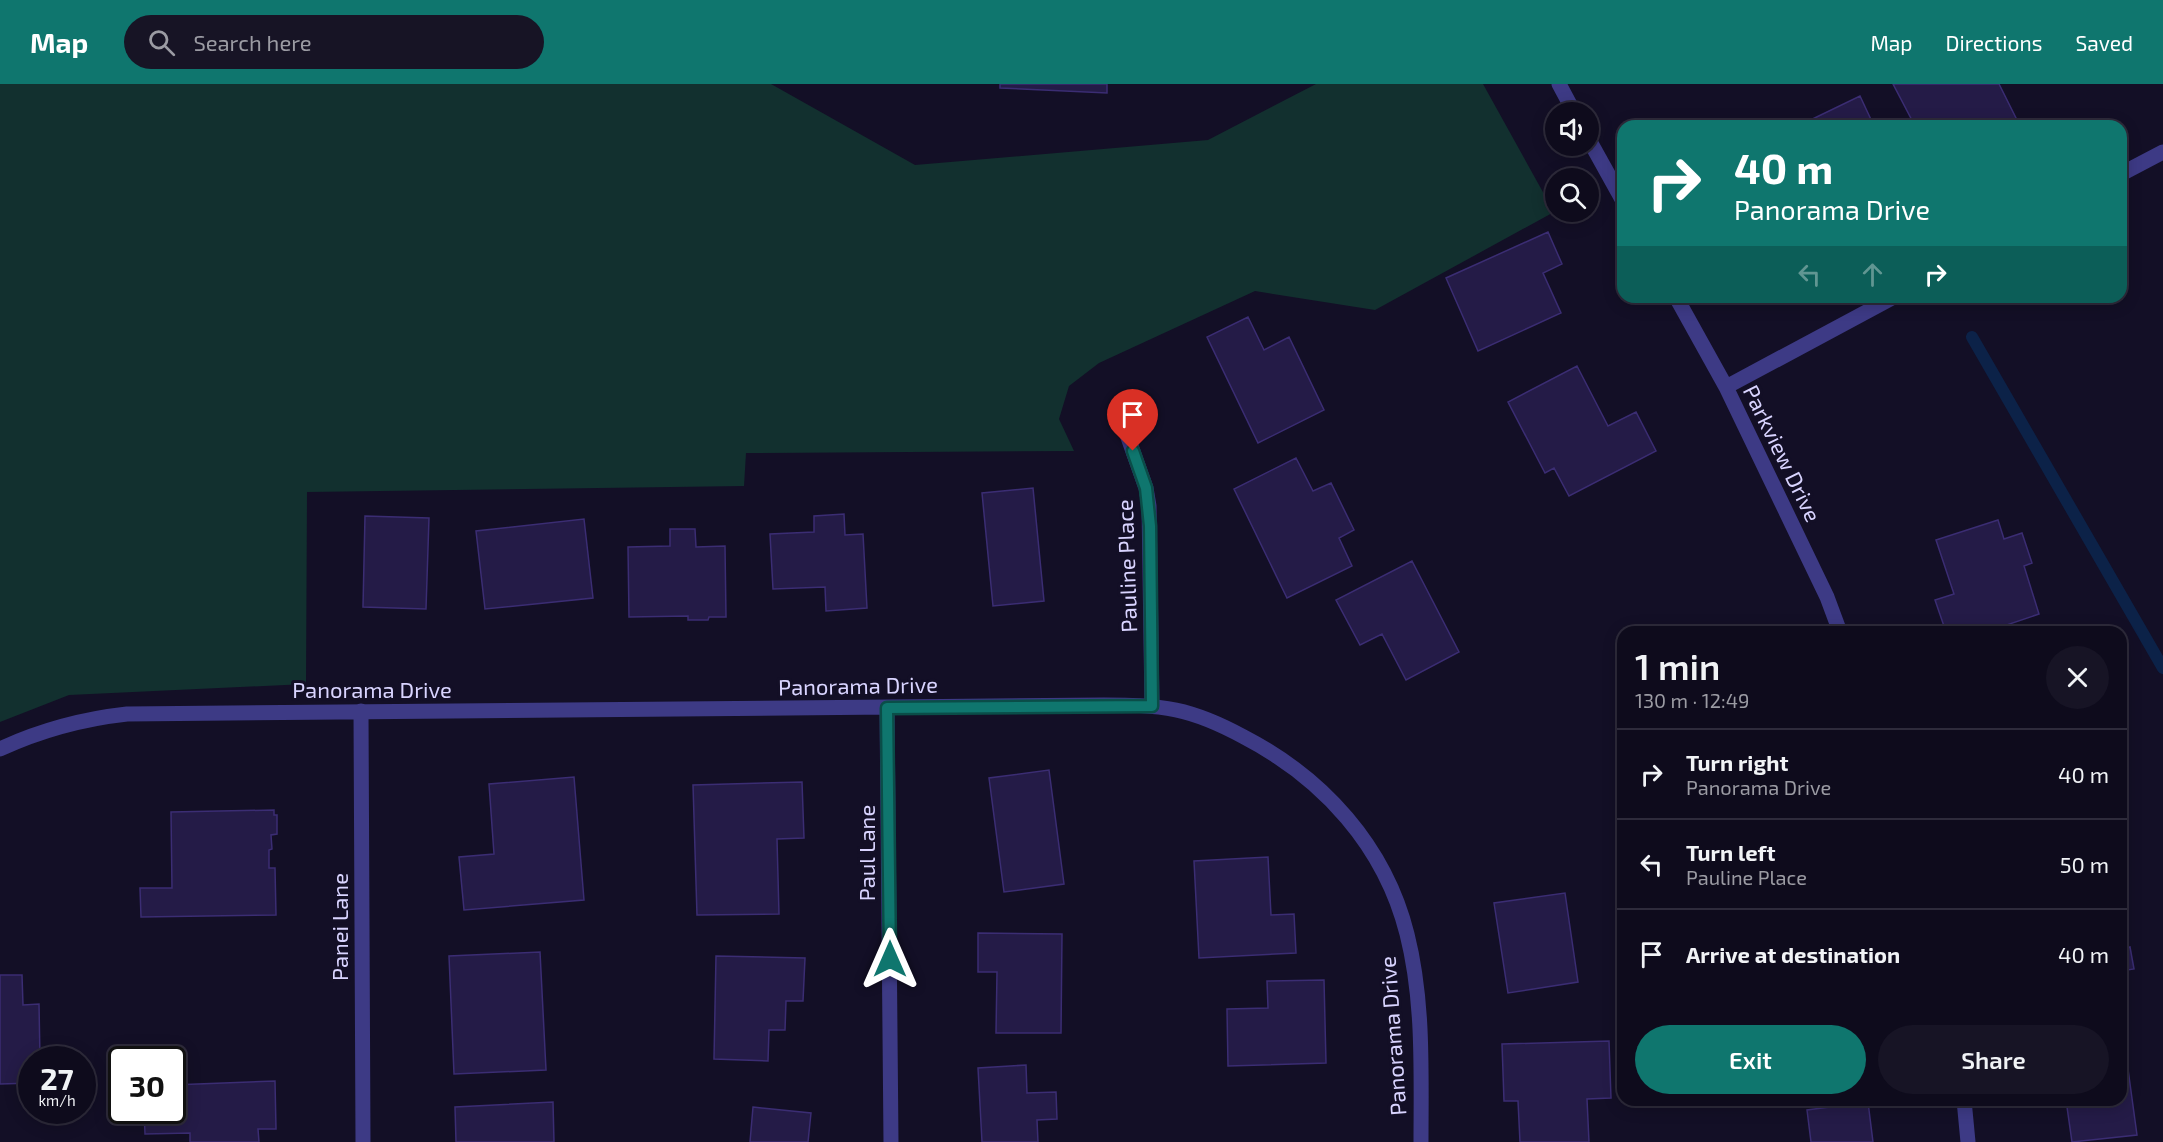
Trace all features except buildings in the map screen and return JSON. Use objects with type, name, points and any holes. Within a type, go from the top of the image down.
[{"type":"street","points":[[1559,84],[1569,102]]},
{"type":"street","points":[[2127,171],[2163,152]]},
{"type":"street","points":[[1598,156],[1617,190]]},
{"type":"street","name":"Parkview Drive","points":[[1679,303],[1726,387],[1827,597],[1838,626]]},
{"type":"street","points":[[1726,387],[1883,303]]},
{"type":"street","name":"Pauline Place","points":[[1125,429],[1146,488],[1149,506],[1152,706]]},
{"type":"street","name":"Panorama Drive","points":[[0,749],[57,726],[127,714],[1152,706],[1178,710],[1206,718],[1261,746],[1320,788],[1365,840],[1382,868],[1406,932],[1414,967],[1421,1061],[1421,1142]]},
{"type":"street","name":"Paul Lane","points":[[887,708],[891,1142]]},
{"type":"street","name":"Panei Lane","points":[[361,711],[363,1142]]},
{"type":"street","points":[[1965,1106],[1968,1142]]},
{"type":"green space","points":[[0,84],[771,84],[915,165],[1208,140],[1316,84],[1483,84],[1545,196],[1545,217],[1375,310],[1255,291],[1099,363],[1069,386],[1059,419],[1074,451],[746,453],[744,486],[307,492],[306,684],[69,695],[0,722]]},
{"type":"waterway","points":[[1972,337],[2163,668]]},
{"type":"route","points":[[890,959],[887,708],[1152,706],[1149,506],[1146,488],[1133,451]]}]
